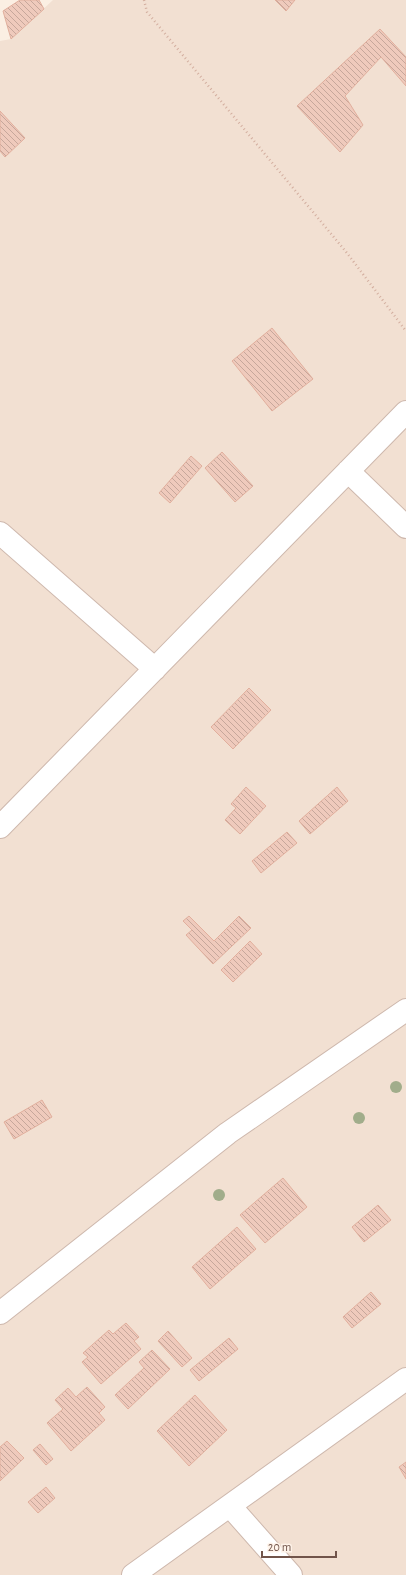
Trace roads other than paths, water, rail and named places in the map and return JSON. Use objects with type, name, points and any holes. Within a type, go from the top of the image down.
[{"type":"street","points":[[0,827],[406,412]]},
{"type":"street","points":[[348,471],[406,527]]},
{"type":"street","points":[[0,533],[155,669]]},
{"type":"street","points":[[0,1313],[228,1133],[406,1010]]},
{"type":"street","points":[[133,1575],[406,1379]]},
{"type":"street","points":[[230,1506],[291,1575]]}]
